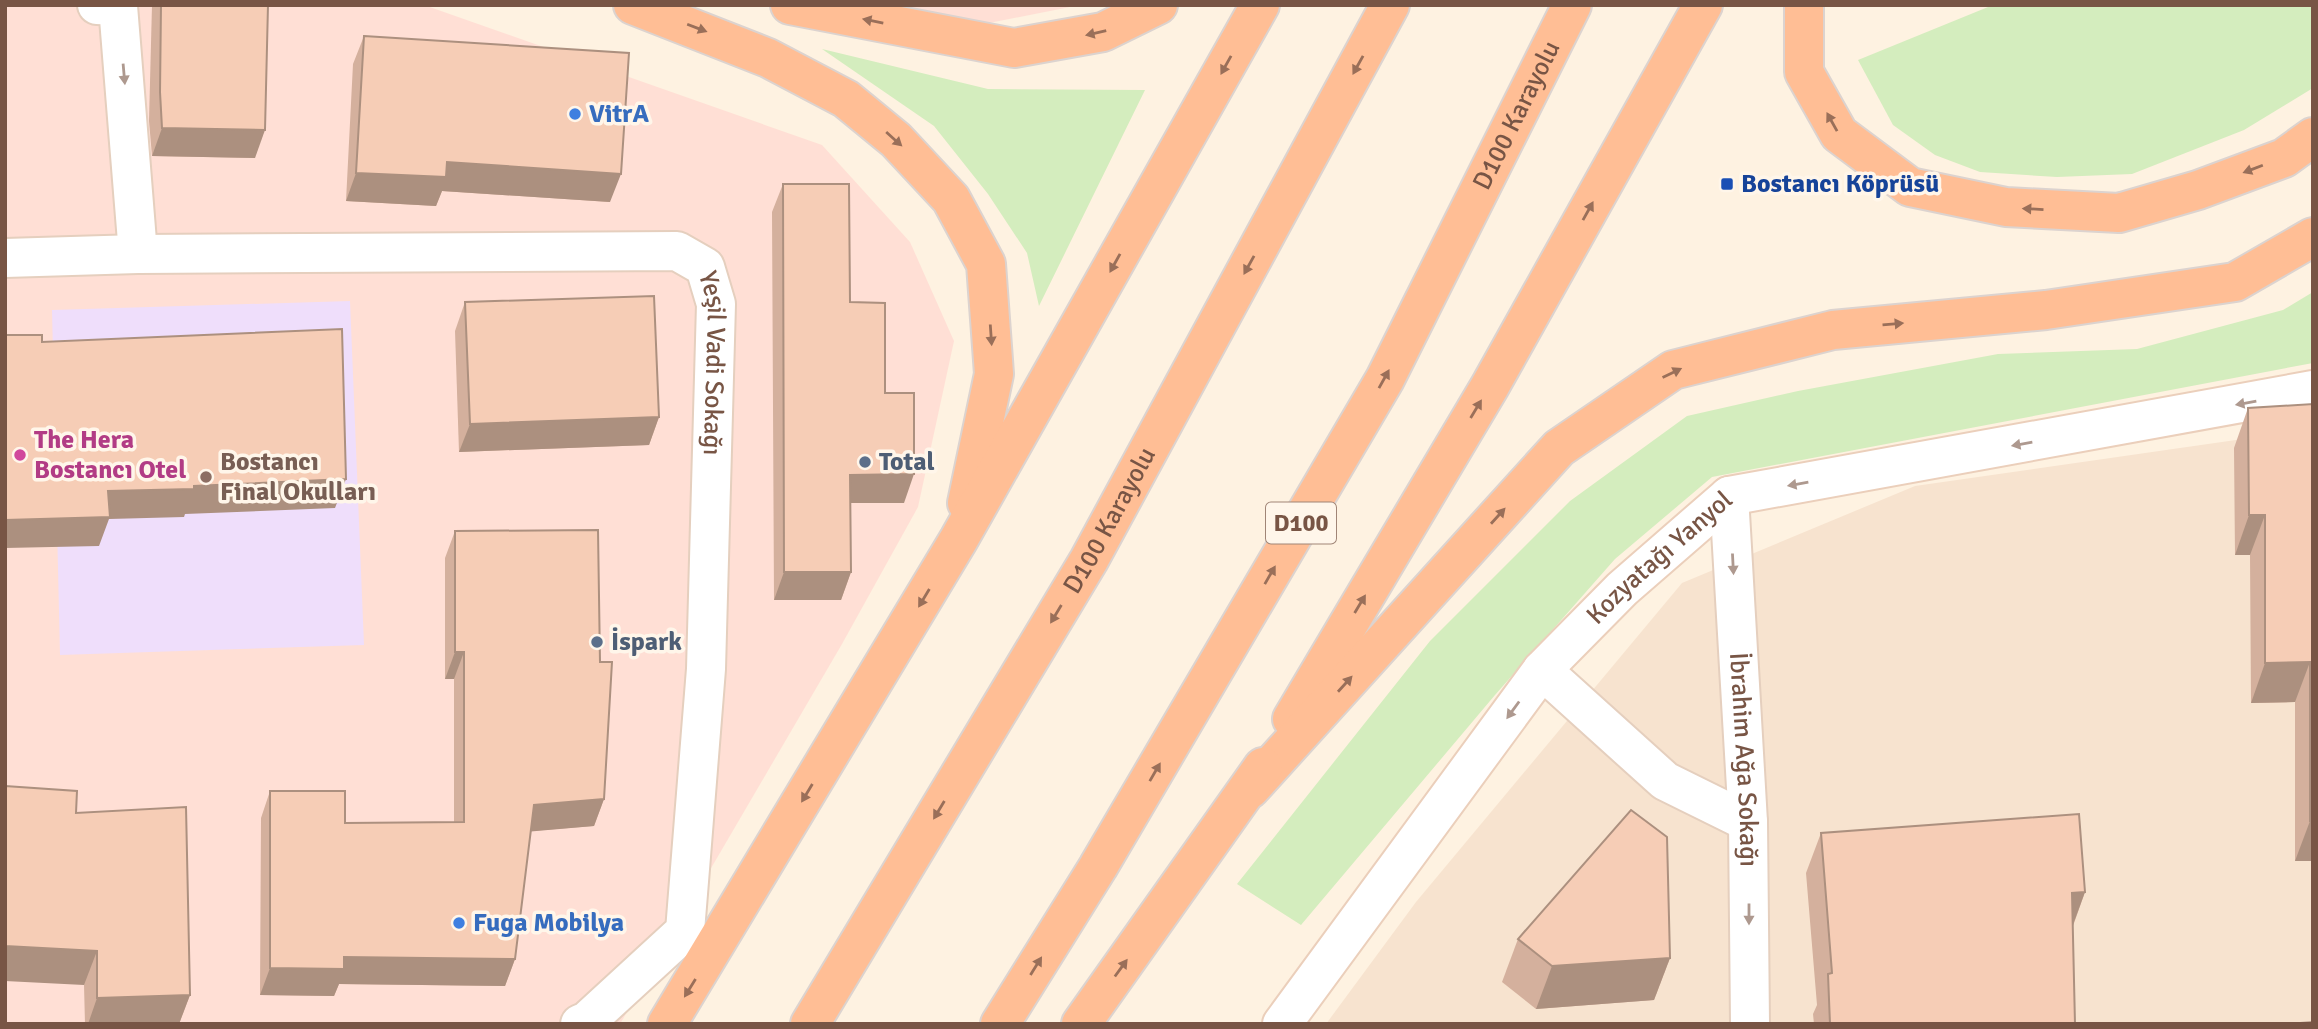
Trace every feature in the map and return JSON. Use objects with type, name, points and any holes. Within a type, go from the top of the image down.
[{"type":"highway","points":[[633,5],[768,58],[846,99],[896,140],[951,199],[986,264],[994,374],[959,539]]},
{"type":"highway","points":[[790,5],[1014,48],[1104,32],[1158,5]]},
{"type":"highway","points":[[667,1024],[700,940],[959,539],[1260,5]]},
{"type":"highway","name":"D100 Karayolu","points":[[815,1013],[1089,560],[1390,5]]},
{"type":"highway","name":"D100 Karayolu","points":[[1000,1024],[1098,867],[1385,379],[1572,5]]},
{"type":"highway","points":[[1081,1024],[1250,789],[1490,386],[1703,5]]},
{"type":"highway","points":[[1804,5],[1804,72],[1839,134],[1910,187],[2006,207],[2119,213],[2198,190],[2284,158],[2313,137]]},
{"type":"highway","points":[[1250,789],[1559,448],[1673,370],[1833,330],[2046,310],[2235,282],[2313,237]]},
{"type":"street","points":[[97,5],[118,6],[138,254]]},
{"type":"street","name":"Yeşil Vadi Sokağı","points":[[5,258],[138,254],[677,251],[705,267],[716,304],[700,940]]},
{"type":"street","name":"Kozyatağı Yanyol","points":[[1282,1024],[1542,670],[1622,589],[1729,496],[2313,390]]},
{"type":"street","name":"İbrahim Ağa Sokağı","points":[[1729,496],[1748,822],[1750,1024]]},
{"type":"street","points":[[1542,670],[1665,781],[1748,822]]},
{"type":"street","points":[[580,1024],[700,940]]},
{"type":"shaded area","points":[[5,5],[424,5],[822,145],[910,242],[954,341],[918,507],[842,644],[620,1024],[5,1024]]},
{"type":"shaded area","points":[[897,5],[1080,5],[989,23]]},
{"type":"shaded area","name":"Bostancı Final Okulları","points":[[350,301],[364,645],[60,655],[52,310]]},
{"type":"shaded area","points":[[2313,429],[2313,1024],[1326,1024],[1416,902],[1682,583],[1915,486]]},
{"type":"green space","points":[[1993,5],[2313,5],[2313,88],[2244,130],[2132,174],[2057,177],[1980,172],[1935,155],[1893,125],[1858,60]]},
{"type":"green space","points":[[822,49],[988,89],[1145,90],[1039,306],[1027,253],[988,194],[934,126]]},
{"type":"green space","points":[[2313,292],[2313,363],[1712,477],[1615,559],[1495,695],[1301,925],[1237,884],[1430,641],[1570,501],[1687,416],[1798,391],[1998,354],[2137,349],[2283,310]]},
{"type":"building","points":[[161,5],[268,5],[265,130],[162,128]]},
{"type":"building","points":[[364,36],[629,53],[621,174],[447,162],[446,177],[356,173]]},
{"type":"building","points":[[783,184],[849,184],[850,302],[885,303],[885,393],[914,393],[914,474],[850,475],[851,572],[784,572]]},
{"type":"building","points":[[654,296],[659,417],[470,424],[465,302]]},
{"type":"building","points":[[342,329],[346,479],[194,486],[194,489],[108,491],[110,517],[5,520],[5,335],[42,335],[42,342]]},
{"type":"building","points":[[2313,404],[2313,821],[2310,821],[2310,662],[2265,663],[2265,515],[2249,515],[2248,408]]},
{"type":"building","points":[[598,530],[600,662],[612,662],[604,799],[534,805],[515,959],[344,957],[344,969],[270,968],[270,791],[345,791],[345,823],[464,822],[464,652],[455,652],[455,531]]},
{"type":"building","points":[[5,786],[77,791],[76,813],[186,807],[190,995],[97,998],[97,951],[5,946]]},
{"type":"building","points":[[1631,810],[1667,837],[1670,958],[1552,966],[1518,939]]},
{"type":"building","points":[[2079,814],[2085,892],[2072,893],[2075,1024],[1830,1024],[1828,974],[1832,973],[1821,833]]},
{"type":"place","name":"VitrA","points":[[575,114]]},
{"type":"place","name":"Bostancı Köprüsü","points":[[1727,184]]},
{"type":"place","name":"The Hera Bostancı Otel","points":[[20,455]]},
{"type":"place","name":"Total","points":[[865,462]]},
{"type":"place","name":"Bostancı Final Okulları","points":[[206,477]]},
{"type":"place","name":"İspark","points":[[597,642]]},
{"type":"place","name":"Fuga Mobilya","points":[[459,923]]}]
